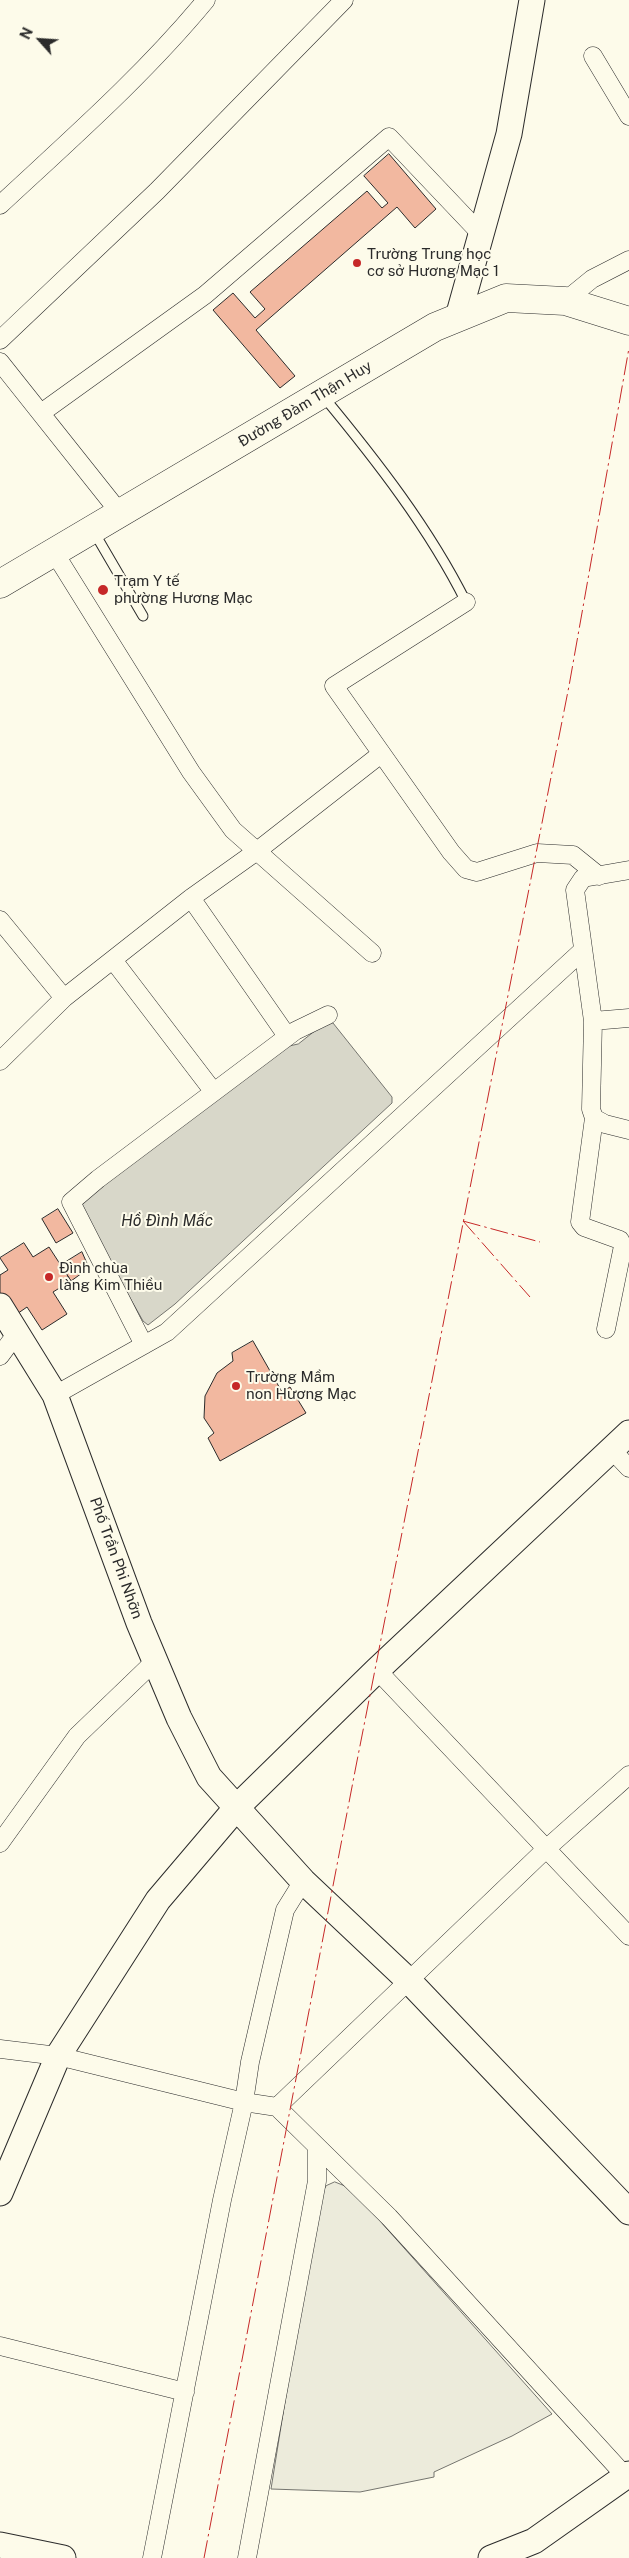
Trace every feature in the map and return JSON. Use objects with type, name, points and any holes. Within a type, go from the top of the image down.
[{"type":"main road","name":"Đường Đàm Thận Huy","points":[[0,584],[435,327],[458,317],[506,298],[565,301],[629,321]]},
{"type":"street","points":[[0,205],[112,101],[179,32],[206,0]]},
{"type":"street","points":[[0,340],[157,191],[344,0]]},
{"type":"street","points":[[458,317],[508,134],[532,0]]},
{"type":"street","points":[[593,56],[629,116]]},
{"type":"street","points":[[41,413],[205,296],[389,137],[481,234]]},
{"type":"street","points":[[565,301],[592,279],[629,260]]},
{"type":"street","points":[[0,362],[120,513]]},
{"type":"street","points":[[54,552],[191,772],[233,830],[372,954]]},
{"type":"street","points":[[466,602],[334,686],[450,852],[466,869],[476,872],[537,853],[573,855],[599,876]]},
{"type":"street","points":[[0,1061],[64,998],[191,898],[257,851],[382,754]]},
{"type":"street","points":[[606,1329],[623,1246],[620,1240],[584,1227],[580,1222],[594,1118],[591,1109],[593,1021],[575,890],[583,878],[629,870]]},
{"type":"street","points":[[191,898],[287,1036]]},
{"type":"street","points":[[0,920],[64,998]]},
{"type":"street","points":[[55,1395],[167,1332],[582,951]]},
{"type":"street","points":[[113,960],[213,1091]]},
{"type":"street","points":[[144,1345],[71,1202],[98,1179],[287,1036],[328,1015]]},
{"type":"street","points":[[593,1021],[629,1018]]},
{"type":"street","points":[[594,1118],[605,1124],[629,1130]]},
{"type":"street","name":"Phố Trần Phi Nhỡn","points":[[0,1306],[55,1395],[155,1661],[179,1718],[209,1777],[303,1881],[410,1982],[629,2212]]},
{"type":"street","points":[[0,1356],[17,1333]]},
{"type":"street","points":[[0,2193],[58,2056],[158,1900],[237,1807],[376,1670],[620,1442],[629,1468]]},
{"type":"street","points":[[0,1843],[77,1736],[155,1661]]},
{"type":"street","points":[[376,1670],[629,1936]]},
{"type":"street","points":[[276,2107],[410,1982],[546,1849],[629,1776]]},
{"type":"street","points":[[152,2558],[222,2200],[244,2102],[250,2062],[285,1910],[303,1881]]},
{"type":"street","points":[[0,2048],[58,2056],[244,2102],[276,2107],[389,2217],[628,2477],[534,2541],[491,2558]]},
{"type":"street","points":[[247,2558],[317,2181],[317,2147]]},
{"type":"street","points":[[0,2346],[185,2392]]},
{"type":"street","points":[[0,2545],[62,2558]]},
{"type":"lane","points":[[321,394],[364,446],[438,551],[449,567],[466,602]]},
{"type":"lane","points":[[92,530],[143,616]]},
{"type":"shaded area","points":[[335,2182],[345,2186],[380,2221],[552,2414],[512,2436],[434,2472],[434,2477],[360,2492],[271,2489],[317,2201],[326,2186]]},
{"type":"water","name":"Hồ Đình Mấc","points":[[328,1021],[333,1023],[392,1097],[392,1103],[175,1304],[148,1325],[143,1321],[81,1211],[81,1206],[94,1192],[285,1047],[298,1044]]},
{"type":"building","points":[[389,154],[436,209],[415,228],[397,207],[256,330],[295,376],[280,388],[213,310],[233,293],[255,318],[265,309],[250,292],[367,191],[382,208],[388,203],[364,176]]},
{"type":"building","points":[[58,1209],[73,1233],[56,1243],[42,1219]]},
{"type":"building","points":[[24,1243],[33,1257],[49,1247],[71,1281],[53,1292],[67,1314],[42,1330],[27,1307],[14,1316],[0,1295],[0,1275],[8,1270],[0,1258]]},
{"type":"building","points":[[82,1252],[89,1268],[71,1281],[61,1265]]},
{"type":"building","points":[[253,1341],[282,1392],[290,1387],[306,1413],[220,1461],[208,1438],[214,1433],[204,1418],[205,1396],[217,1373],[233,1361],[232,1353]]},
{"type":"power","points":[[204,2558],[356,1766],[569,686],[629,348]]},
{"type":"power","points":[[463,1221],[530,1297]]},
{"type":"power","points":[[463,1221],[540,1242]]},
{"type":"place","name":"Trường Trung học cơ sở Hương Mạc 1","points":[[357,263]]},
{"type":"place","name":"Trạm Y tế phường Hương Mạc","points":[[103,590]]},
{"type":"place","name":"Đình chùa làng Kim Thiều","points":[[49,1277]]},
{"type":"place","name":"Trường Mầm non Hương Mạc","points":[[236,1386]]}]
